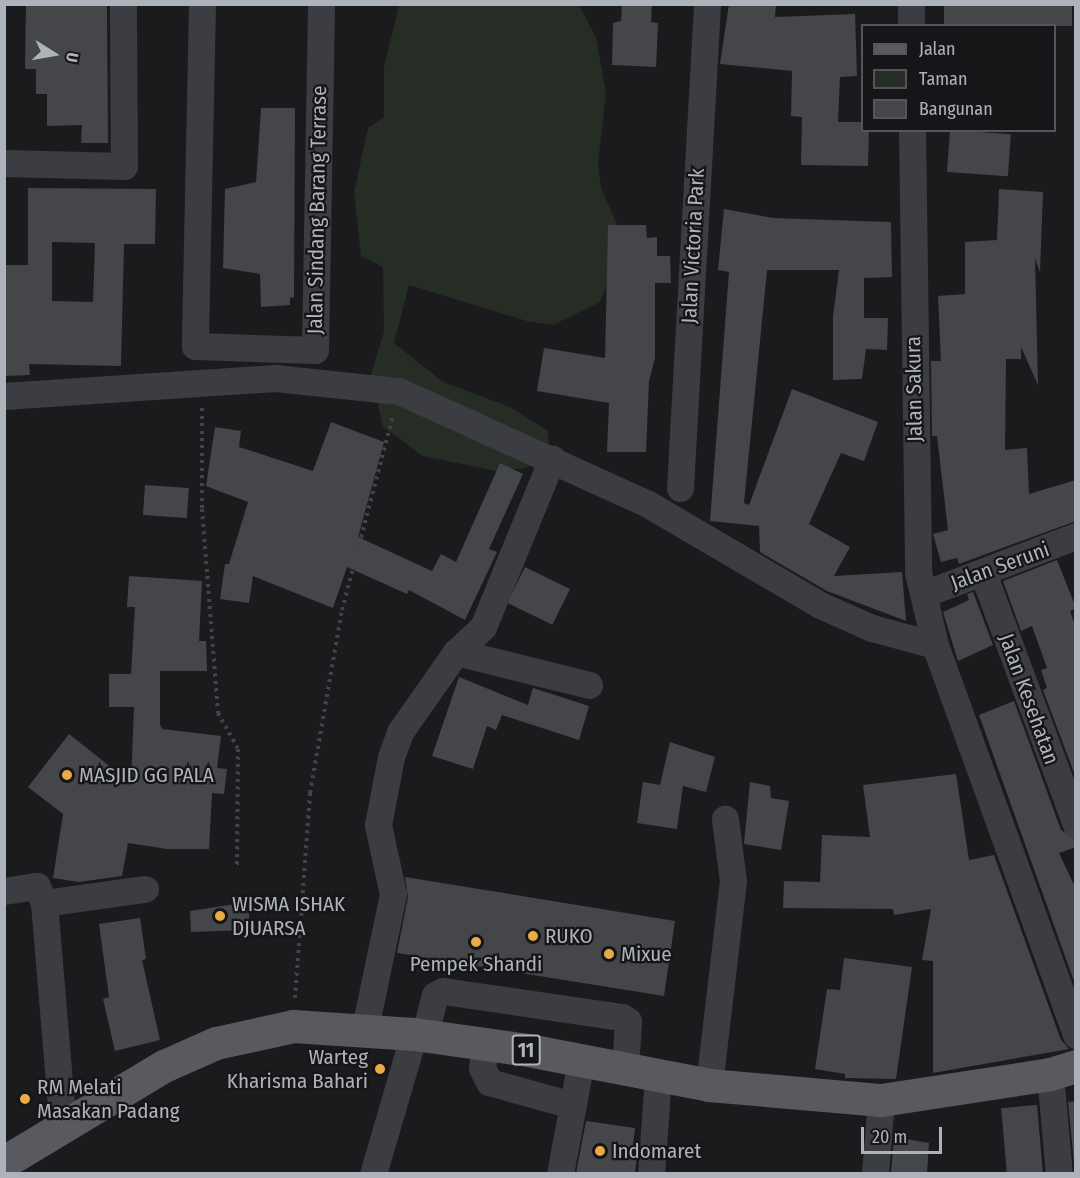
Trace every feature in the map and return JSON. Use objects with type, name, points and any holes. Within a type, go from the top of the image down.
[{"type":"main road","name":"11","points":[[4,1162],[164,1066],[216,1043],[293,1026],[365,1028],[484,1044],[710,1085],[881,1100],[1063,1070]]},
{"type":"street","points":[[4,163],[124,166],[123,4]]},
{"type":"street","name":"Jalan Sindang Barang Terrase","points":[[202,4],[195,345],[315,350],[321,4]]},
{"type":"street","name":"Jalan Victoria Park","points":[[680,488],[706,4]]},
{"type":"street","points":[[911,4],[911,24]]},
{"type":"street","name":"Jalan Sakura","points":[[912,132],[915,543],[924,594],[935,645],[1076,1035]]},
{"type":"street","points":[[4,396],[275,378],[399,392],[552,459],[700,531],[820,605],[872,628],[935,645]]},
{"type":"street","points":[[365,1028],[393,894],[378,825],[383,786],[400,732],[456,652],[483,627],[552,459]]},
{"type":"street","name":"Jalan Seruni","points":[[924,594],[1076,536]]},
{"type":"street","name":"Jalan Kesehatan","points":[[983,573],[1076,825]]},
{"type":"street","points":[[456,652],[589,685]]},
{"type":"street","points":[[710,1085],[733,881],[725,819]]},
{"type":"street","points":[[4,891],[37,886],[44,903],[63,1128]]},
{"type":"street","points":[[44,903],[145,889]]},
{"type":"street","points":[[373,1173],[419,1035],[435,995],[443,991],[622,1017],[628,1021],[625,1070]]},
{"type":"street","points":[[484,1044],[482,1068],[489,1082],[572,1106]]},
{"type":"street","points":[[560,1173],[581,1061]]},
{"type":"street","points":[[1059,1173],[1063,1070]]},
{"type":"street","points":[[651,1173],[658,1077]]},
{"type":"street","points":[[874,1173],[881,1100]]},
{"type":"path","points":[[203,381],[202,509],[218,714],[238,749],[237,866]]},
{"type":"path","points":[[293,1026],[310,793],[342,610],[399,392]]},
{"type":"green space","points":[[399,5],[579,5],[596,38],[606,92],[598,164],[601,188],[619,229],[619,254],[600,302],[553,325],[530,322],[409,285],[394,343],[443,382],[510,407],[548,431],[549,455],[528,467],[501,472],[423,456],[383,427],[371,374],[384,332],[383,267],[361,256],[354,193],[368,128],[384,117],[384,67]]},
{"type":"building","points":[[26,4],[107,4],[108,143],[81,143],[82,125],[47,126],[47,94],[36,94],[36,69],[25,69]]},
{"type":"building","points":[[622,4],[652,4],[651,22],[658,23],[656,67],[612,65],[613,23],[621,21]]},
{"type":"building","points":[[729,4],[776,4],[775,17],[855,14],[857,76],[840,77],[838,122],[861,122],[861,132],[869,132],[868,166],[801,165],[802,117],[791,116],[792,71],[720,64]]},
{"type":"building","points":[[944,4],[1072,4],[1072,26],[944,24]]},
{"type":"building","points":[[261,108],[295,108],[294,297],[290,298],[290,305],[261,307],[260,274],[223,268],[225,189],[256,182]]},
{"type":"building","points":[[950,132],[1011,134],[1008,176],[947,172]]},
{"type":"building","points":[[28,188],[156,189],[155,244],[124,244],[121,366],[29,364],[30,375],[4,376],[4,265],[28,265]],"holes":[[[52,242],[95,243],[93,302],[52,301]]]},
{"type":"building","points":[[999,189],[1043,192],[1040,272],[1035,258],[1038,385],[1021,347],[1021,359],[1006,359],[1005,450],[1027,448],[1029,494],[1076,480],[1076,521],[959,564],[957,558],[941,562],[933,534],[948,530],[937,436],[932,436],[931,361],[941,361],[938,296],[965,294],[965,242],[997,240]]},
{"type":"building","points":[[724,209],[773,218],[891,222],[892,277],[864,278],[864,318],[888,318],[887,350],[866,349],[862,379],[833,380],[833,317],[839,270],[767,270],[744,503],[749,505],[792,389],[878,422],[864,461],[841,453],[809,524],[850,547],[834,576],[902,572],[906,621],[827,591],[760,552],[759,526],[710,521],[729,272],[718,270]]},
{"type":"building","points":[[608,225],[646,225],[647,238],[657,237],[657,256],[670,256],[671,283],[655,283],[655,358],[649,381],[646,452],[607,452],[609,403],[537,391],[544,348],[605,358]]},
{"type":"building","points":[[331,422],[384,442],[358,537],[432,571],[441,554],[456,562],[500,463],[523,474],[489,549],[497,552],[465,620],[409,590],[407,594],[347,567],[333,608],[253,576],[249,603],[220,599],[225,564],[229,564],[248,502],[206,486],[215,427],[241,431],[239,447],[313,471]]},
{"type":"building","points":[[145,485],[189,488],[187,518],[143,515]]},
{"type":"building","points":[[1057,560],[1076,608],[1070,611],[1076,628],[1076,778],[1043,690],[1047,688],[1041,670],[1047,668],[1032,626],[1021,631],[1003,581]]},
{"type":"building","points":[[525,567],[570,589],[552,625],[507,603]]},
{"type":"building","points":[[129,576],[202,581],[199,641],[206,641],[207,671],[160,671],[160,724],[162,729],[221,736],[217,768],[227,769],[224,794],[212,793],[209,849],[167,849],[128,843],[122,876],[79,882],[53,878],[63,814],[28,787],[69,734],[131,783],[134,707],[109,707],[109,674],[131,674],[135,607],[127,607]]},
{"type":"building","points":[[973,592],[993,645],[958,661],[943,612],[969,600],[967,594]]},
{"type":"building","points":[[459,677],[528,705],[533,688],[589,706],[579,740],[502,715],[496,730],[487,726],[473,769],[432,756]]},
{"type":"building","points":[[1014,701],[1061,830],[1076,840],[1076,847],[1059,853],[1076,889],[1076,987],[979,715]]},
{"type":"building","points":[[670,742],[715,757],[706,792],[683,786],[677,829],[637,823],[643,782],[660,785]]},
{"type":"building","points":[[956,774],[969,860],[994,855],[1061,1040],[1069,1049],[933,1073],[933,961],[922,960],[931,909],[894,915],[893,909],[783,908],[784,881],[820,882],[822,835],[870,837],[863,785]]},
{"type":"building","points":[[750,782],[770,786],[771,798],[789,801],[781,850],[744,844]]},
{"type":"building","name":"RUKO","points":[[405,877],[675,921],[664,996],[397,953],[408,897]]},
{"type":"building","name":"WISMA ISHAK DJUARSA","points":[[249,902],[249,930],[191,932],[190,911]]},
{"type":"building","points":[[140,918],[146,959],[142,960],[160,1040],[115,1051],[103,999],[109,997],[99,924]]},
{"type":"building","points":[[844,958],[912,967],[896,1079],[845,1078],[845,1074],[815,1069],[827,989],[840,990]]},
{"type":"building","points":[[1076,1101],[1076,1173],[1075,1173],[1068,1102]]},
{"type":"building","points":[[1037,1105],[1043,1173],[1007,1174],[1001,1108]]},
{"type":"building","name":"Indomaret","points":[[586,1121],[635,1128],[632,1154],[637,1156],[635,1173],[576,1173]]},
{"type":"building","points":[[894,1137],[929,1143],[927,1173],[891,1173]]},
{"type":"place","name":"MASJID GG PALA","points":[[67,775]]},
{"type":"place","name":"WISMA ISHAK DJUARSA","points":[[220,916]]},
{"type":"place","name":"RUKO","points":[[533,936]]},
{"type":"place","name":"Pempek Shandi","points":[[476,942]]},
{"type":"place","name":"Mixue","points":[[609,954]]},
{"type":"place","name":"Warteg Kharisma Bahari","points":[[380,1069]]},
{"type":"place","name":"RM Melati Masakan Padang","points":[[25,1099]]},
{"type":"place","name":"Indomaret","points":[[600,1151]]}]
